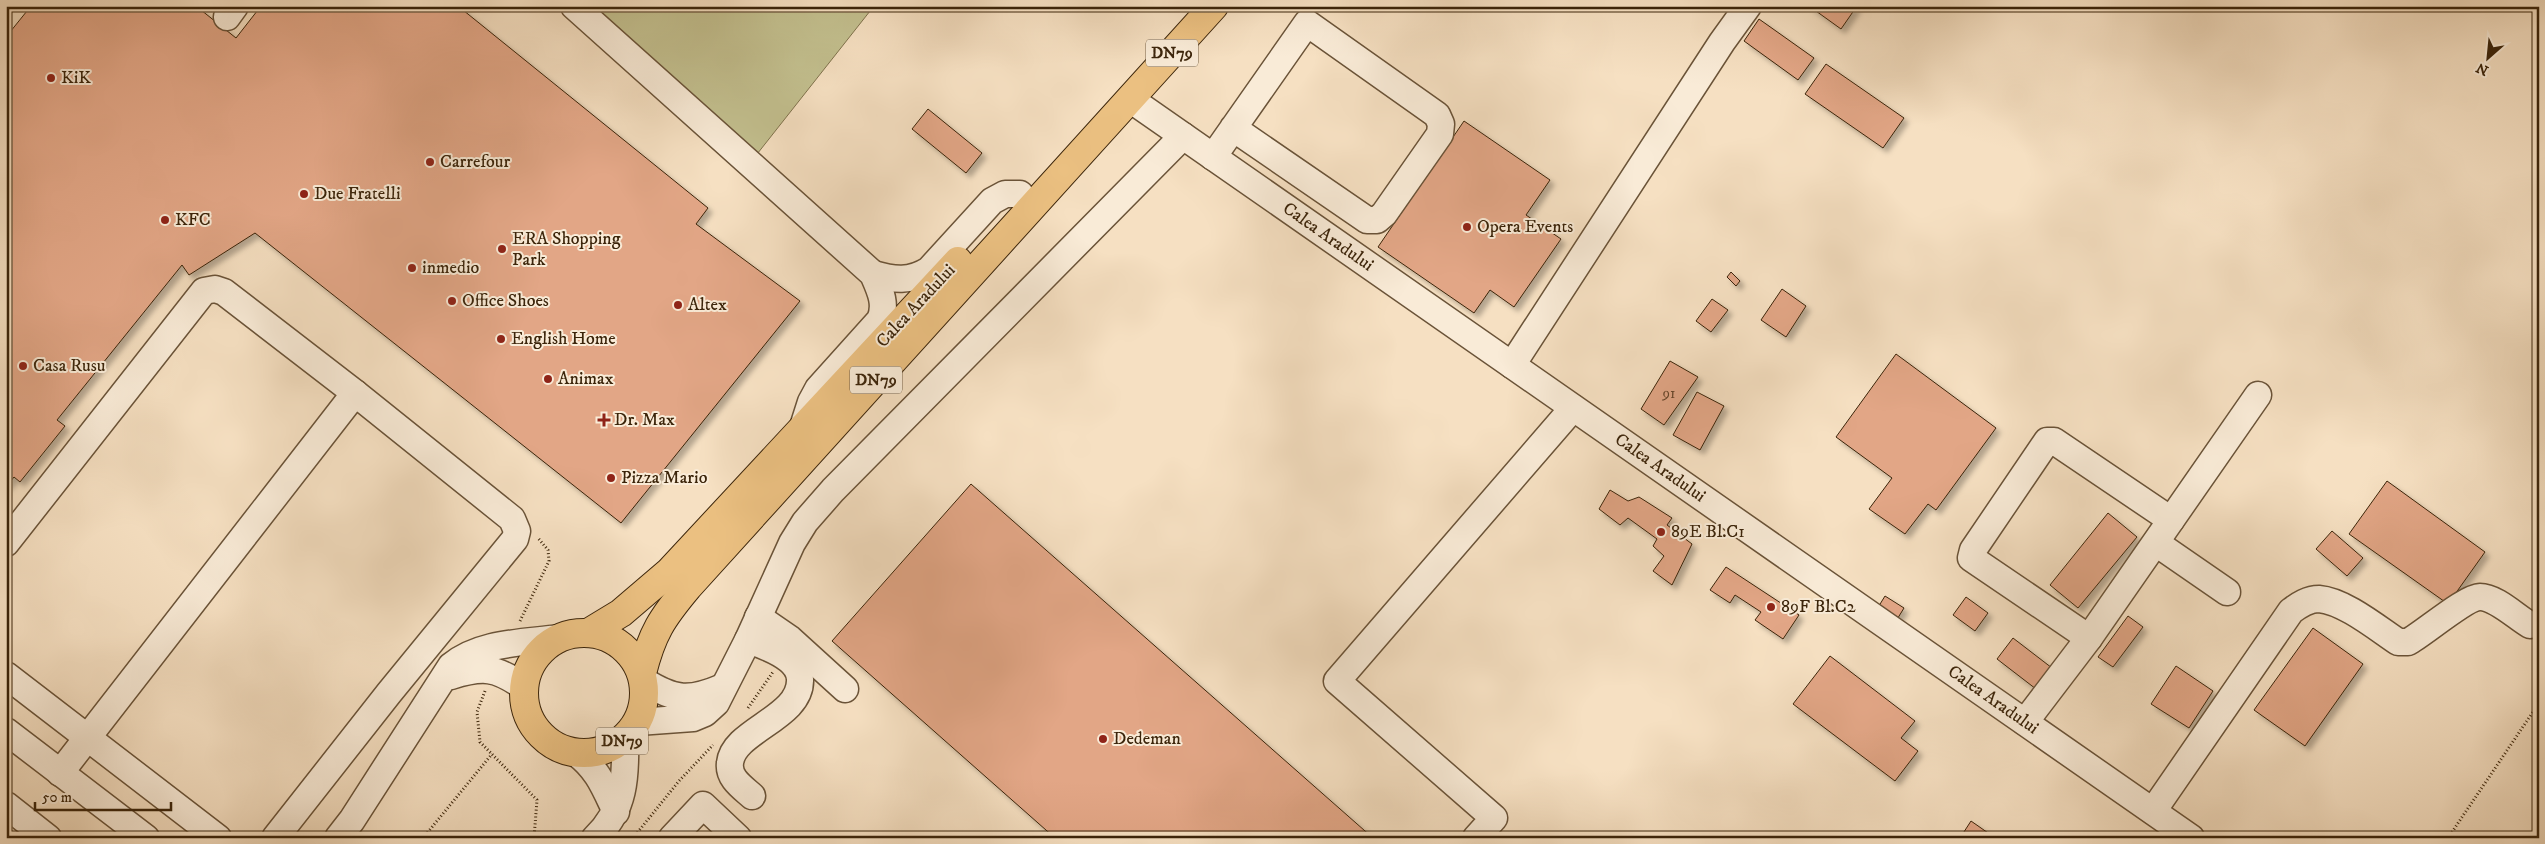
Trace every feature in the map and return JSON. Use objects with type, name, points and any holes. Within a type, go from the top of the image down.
[{"type":"highway","name":"Calea Aradului","points":[[588,633],[621,613],[669,572],[1020,194],[1188,6]]},
{"type":"highway","name":"Calea Aradului","points":[[643,677],[633,657],[621,645],[606,636],[588,633],[559,638],[547,645],[529,668],[524,687],[525,704],[530,720],[539,734],[551,744],[576,753],[602,750],[632,730],[645,696],[643,677],[650,642],[665,615],[688,587],[1214,6]]},
{"type":"street","points":[[574,6],[873,274],[882,292],[884,311],[880,320],[818,389],[811,402],[803,428]]},
{"type":"street","points":[[1512,365],[1716,50],[1748,6]]},
{"type":"street","points":[[1213,157],[1233,128],[1307,23],[1437,114],[1441,124],[1440,134],[1384,214],[1377,220],[1367,220],[1233,128]]},
{"type":"street","name":"Calea Aradului","points":[[1130,99],[2191,838]]},
{"type":"street","points":[[595,838],[607,827],[624,793],[632,730],[693,718],[706,713],[716,703],[792,543],[816,509],[1183,136]]},
{"type":"street","points":[[873,274],[892,279],[918,277],[929,270],[992,201],[1005,194],[1020,194]]},
{"type":"street","points":[[6,543],[204,291],[216,289],[224,292],[355,393],[512,520],[517,531],[515,539],[389,693],[275,838]]},
{"type":"street","points":[[60,773],[355,393]]},
{"type":"street","points":[[2025,722],[2089,638],[2258,396]]},
{"type":"street","points":[[1476,838],[1494,818],[1337,681],[1573,408]]},
{"type":"street","points":[[2089,638],[1971,558],[1972,550],[2047,441],[2054,442],[2171,520]]},
{"type":"street","points":[[2156,543],[2228,592]]},
{"type":"street","points":[[2153,812],[2291,611],[2303,602],[2318,599],[2334,603],[2398,642],[2408,642],[2467,602],[2478,597],[2490,600],[2530,625]]},
{"type":"street","points":[[753,628],[790,639],[845,690]]},
{"type":"street","points":[[752,796],[732,777],[730,763],[734,751],[757,730],[787,708],[800,690],[800,675],[792,663],[753,628]]},
{"type":"street","points":[[338,838],[352,820],[451,666],[464,656],[508,644],[559,638]]},
{"type":"street","points":[[443,679],[473,669],[494,670],[507,675],[524,687]]},
{"type":"street","points":[[6,675],[218,838]]},
{"type":"street","points":[[643,677],[662,693],[678,698],[706,694],[723,687]]},
{"type":"street","points":[[6,731],[146,838]]},
{"type":"street","points":[[576,753],[589,762],[604,783],[616,812]]},
{"type":"street","points":[[6,805],[48,838]]},
{"type":"street","points":[[672,838],[703,805],[738,838]]},
{"type":"path","points":[[508,644],[549,561],[548,550],[543,541],[533,535],[517,531]]},
{"type":"path","points":[[494,670],[477,712],[480,742],[537,800],[534,838]]},
{"type":"path","points":[[2448,838],[2539,703]]},
{"type":"path","points":[[423,838],[492,754]]},
{"type":"shaded area","points":[[567,6],[874,6],[750,163]]},
{"type":"building","name":"ERA Shopping Park","points":[[31,6],[196,6],[236,38],[261,6],[458,6],[708,208],[696,224],[800,301],[621,523],[255,233],[189,275],[182,265],[57,420],[65,426],[20,482],[14,477],[6,487],[6,37]]},
{"type":"building","points":[[1809,6],[1857,6],[1841,29]]},
{"type":"building","points":[[1759,19],[1814,58],[1798,80],[1744,41]]},
{"type":"building","points":[[1826,64],[1904,118],[1883,148],[1805,94]]},
{"type":"building","points":[[928,109],[982,153],[966,173],[912,129]]},
{"type":"building","name":"Opera Events","points":[[1464,121],[1550,180],[1526,215],[1561,239],[1514,307],[1490,290],[1474,313],[1378,247]]},
{"type":"building","points":[[1731,272],[1740,281],[1736,286],[1727,277]]},
{"type":"building","points":[[1782,289],[1806,306],[1786,337],[1761,320]]},
{"type":"building","points":[[1712,299],[1728,310],[1711,332],[1696,321]]},
{"type":"building","points":[[1896,354],[1996,428],[1936,510],[1928,504],[1905,534],[1869,509],[1892,478],[1836,437]]},
{"type":"building","points":[[1670,361],[1698,377],[1664,425],[1641,409]]},
{"type":"building","points":[[1697,392],[1724,406],[1700,450],[1673,435]]},
{"type":"building","points":[[2387,481],[2485,552],[2448,604],[2349,534]]},
{"type":"building","name":"Dedeman","points":[[971,484],[1373,838],[1055,838],[832,641]]},
{"type":"building","name":"89E Bl.C1","points":[[1610,490],[1628,501],[1639,497],[1672,518],[1667,525],[1692,544],[1672,585],[1653,571],[1664,556],[1653,546],[1657,539],[1628,518],[1620,525],[1599,509]]},
{"type":"building","points":[[2108,513],[2137,537],[2078,608],[2050,585]]},
{"type":"building","points":[[2332,531],[2363,558],[2347,576],[2316,549]]},
{"type":"building","name":"89F Bl.C2","points":[[1726,567],[1799,615],[1783,639],[1755,620],[1761,612],[1735,595],[1730,603],[1710,590]]},
{"type":"building","points":[[1885,596],[1904,608],[1896,621],[1877,609]]},
{"type":"building","points":[[1966,597],[1988,613],[1975,631],[1953,615]]},
{"type":"building","points":[[2128,616],[2143,627],[2113,667],[2098,657]]},
{"type":"building","points":[[2313,628],[2363,664],[2305,746],[2254,710]]},
{"type":"building","points":[[2013,638],[2052,668],[2036,689],[1997,659]]},
{"type":"building","points":[[1830,656],[1915,721],[1901,738],[1918,751],[1895,781],[1793,704]]},
{"type":"building","points":[[2176,666],[2213,691],[2189,728],[2151,704]]},
{"type":"building","points":[[1971,821],[1991,835],[1990,838],[1960,838]]},
{"type":"place","name":"KiK","points":[[51,78]]},
{"type":"place","name":"Carrefour","points":[[430,162]]},
{"type":"place","name":"Due Fratelli","points":[[304,194]]},
{"type":"place","name":"KFC","points":[[165,220]]},
{"type":"place","name":"Opera Events","points":[[1467,227]]},
{"type":"place","name":"ERA Shopping Park","points":[[502,249]]},
{"type":"place","name":"inmedio","points":[[412,268]]},
{"type":"place","name":"Office Shoes","points":[[452,301]]},
{"type":"place","name":"Altex","points":[[678,305]]},
{"type":"place","name":"English Home","points":[[501,339]]},
{"type":"place","name":"Casa Rusu","points":[[23,366]]},
{"type":"place","name":"Animax","points":[[548,379]]},
{"type":"place","name":"Dr. Max","points":[[604,420]]},
{"type":"place","name":"Pizza Mario","points":[[611,478]]},
{"type":"place","name":"89E Bl.C1","points":[[1661,532]]},
{"type":"place","name":"89F Bl.C2","points":[[1771,607]]},
{"type":"place","name":"Dedeman","points":[[1103,739]]}]
